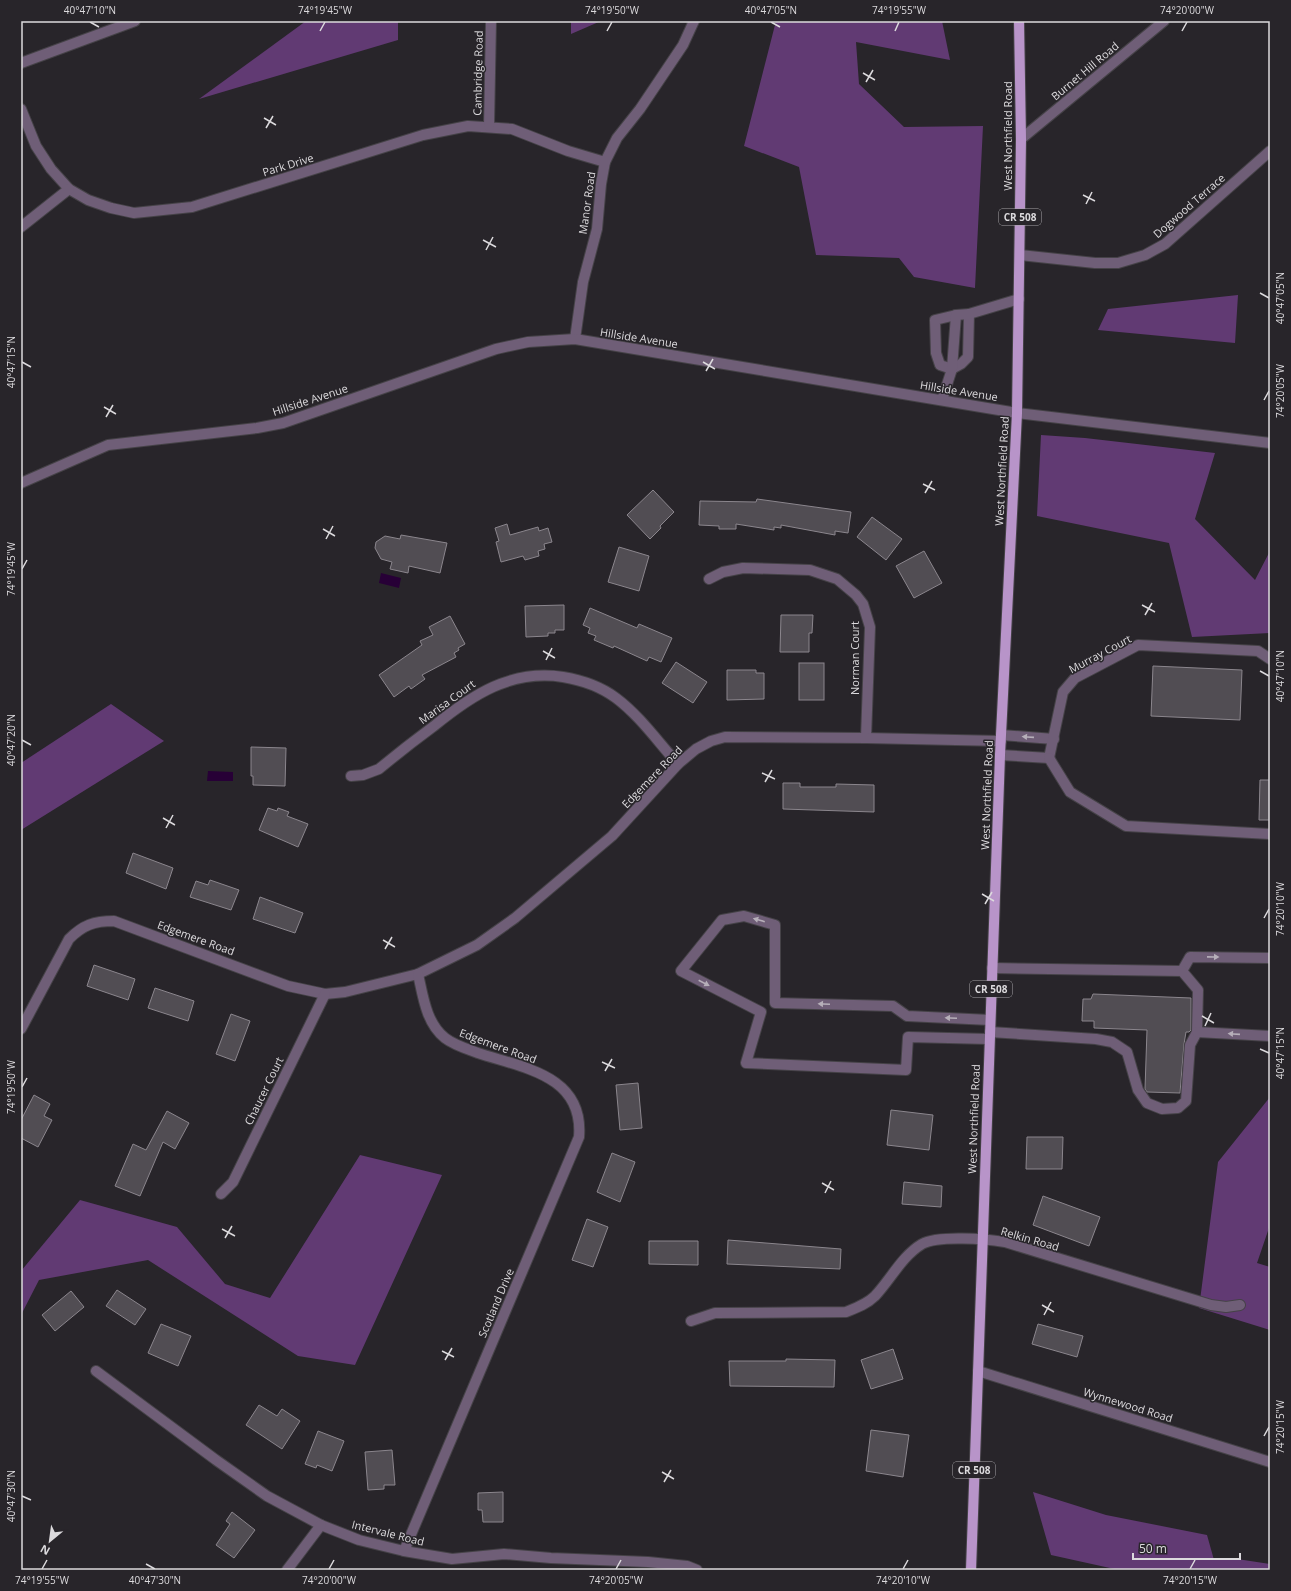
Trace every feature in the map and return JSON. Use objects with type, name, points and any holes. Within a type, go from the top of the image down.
[{"type":"main road","name":"West Northfield Road","points":[[971,1570],[1000,755],[1017,413],[1021,139],[1019,21]]},
{"type":"street","points":[[21,63],[135,21]]},
{"type":"street","name":"Cambridge Road","points":[[489,126],[491,21]]},
{"type":"street","name":"Manor Road","points":[[575,340],[583,282],[597,229],[600,184],[605,162],[617,138],[640,109],[683,45],[694,21]]},
{"type":"street","name":"Burnet Hill Road","points":[[1021,139],[1164,21]]},
{"type":"street","name":"Park Drive","points":[[21,109],[36,146],[51,169],[69,189],[88,200],[111,208],[134,213],[192,207],[423,136],[468,126],[489,126],[512,129],[568,151],[605,162]]},
{"type":"street","name":"Dogwood Terrace","points":[[1020,255],[1095,263],[1118,263],[1145,255],[1165,244],[1270,151]]},
{"type":"street","points":[[21,227],[69,189]]},
{"type":"street","points":[[969,314],[968,357],[961,364],[952,369],[940,365],[936,353],[935,320],[956,315],[969,314],[1019,298]]},
{"type":"street","points":[[942,400],[952,369],[956,315]]},
{"type":"street","name":"Hillside Avenue","points":[[21,482],[108,445],[257,428],[283,423],[496,349],[528,342],[575,340],[1017,413],[1270,443]]},
{"type":"street","name":"Norman Court","points":[[709,579],[723,572],[743,568],[810,570],[837,579],[856,594],[863,604],[870,627],[866,738]]},
{"type":"street","name":"Murray Court","points":[[1049,758],[1063,692],[1075,678],[1138,645],[1258,651],[1270,660]]},
{"type":"street","name":"Marisa Court","points":[[351,776],[363,775],[379,769],[464,702],[484,690],[518,678],[538,675],[578,679],[614,697],[630,710],[678,764]]},
{"type":"street","name":"Edgemere Road","points":[[21,1029],[69,939],[79,929],[87,924],[100,921],[114,921],[288,986],[325,994],[345,992],[418,974],[477,946],[515,918],[612,836],[678,764],[696,749],[711,742],[725,738],[1054,739]]},
{"type":"street","points":[[1000,755],[1049,758],[1070,792],[1126,826],[1270,834]]},
{"type":"street","points":[[990,1020],[907,1016],[892,1006],[775,1003],[775,925],[744,916],[722,920],[680,971],[761,1012],[746,1063],[906,1070],[908,1037],[990,1036],[1096,1039],[1112,1042],[1127,1052],[1138,1090],[1147,1103],[1162,1109],[1178,1108],[1186,1101],[1190,1045],[1197,1032],[1198,990],[1182,971],[992,968]]},
{"type":"street","points":[[1182,971],[1190,957],[1270,958]]},
{"type":"street","name":"Edgemere Road","points":[[418,974],[433,1025],[445,1038],[463,1048],[543,1075]]},
{"type":"street","name":"Chaucer Court","points":[[220,1194],[233,1182],[325,994]]},
{"type":"street","points":[[1197,1032],[1270,1036]]},
{"type":"street","name":"Scotland Drive","points":[[404,1551],[579,1136],[580,1119],[575,1103],[569,1093],[556,1081],[543,1075]]},
{"type":"street","name":"Relkin Road","points":[[691,1321],[715,1313],[846,1312],[861,1306],[874,1296],[908,1255],[924,1243],[938,1240],[982,1239],[1005,1242],[1211,1305],[1226,1307],[1240,1305]]},
{"type":"street","name":"Intervale Road","points":[[96,1371],[267,1496],[321,1525],[358,1540],[404,1551],[452,1559],[504,1554],[648,1562],[687,1566],[697,1570]]},
{"type":"street","name":"Wynnewood Road","points":[[978,1371],[1270,1462]]},
{"type":"street","points":[[287,1570],[321,1525]]},
{"type":"shaded area","points":[[306,21],[398,21],[398,40],[199,99]]},
{"type":"shaded area","points":[[571,21],[601,21],[571,34]]},
{"type":"shaded area","points":[[776,21],[942,21],[950,60],[856,42],[859,84],[904,127],[983,126],[975,288],[914,277],[899,258],[816,255],[799,167],[744,146]]},
{"type":"shaded area","points":[[1238,295],[1235,343],[1098,330],[1108,309]]},
{"type":"shaded area","points":[[1041,435],[1085,438],[1215,453],[1195,519],[1255,580],[1270,551],[1270,633],[1192,637],[1169,543],[1037,516]]},
{"type":"shaded area","points":[[381,573],[401,578],[399,588],[379,583]]},
{"type":"shaded area","points":[[111,704],[164,741],[21,830],[21,763]]},
{"type":"shaded area","points":[[208,771],[233,772],[233,781],[207,781]]},
{"type":"shaded area","points":[[1270,1097],[1270,1225],[1257,1263],[1270,1267],[1270,1330],[1199,1308],[1218,1162]]},
{"type":"shaded area","points":[[360,1155],[442,1175],[355,1365],[298,1356],[148,1260],[39,1280],[21,1315],[21,1271],[80,1200],[177,1227],[225,1284],[270,1298]]},
{"type":"shaded area","points":[[1033,1492],[1106,1515],[1207,1535],[1214,1560],[1237,1559],[1270,1564],[1270,1570],[1119,1570],[1051,1555]]},
{"type":"building","points":[[653,490],[674,512],[650,539],[627,515]]},
{"type":"building","points":[[757,499],[851,512],[848,533],[835,531],[835,535],[781,525],[781,528],[774,527],[774,530],[736,524],[736,529],[719,529],[719,526],[699,525],[700,501],[756,502]]},
{"type":"building","points":[[872,517],[902,539],[886,560],[857,537]]},
{"type":"building","points":[[507,524],[510,535],[538,527],[539,531],[548,528],[552,542],[544,544],[545,549],[538,551],[539,556],[525,560],[523,556],[501,562],[496,542],[499,541],[495,528]]},
{"type":"building","points":[[401,535],[447,543],[440,573],[409,566],[408,573],[390,569],[392,562],[381,559],[375,548],[376,542],[385,536],[400,539]]},
{"type":"building","points":[[619,547],[649,556],[639,591],[608,582]]},
{"type":"building","points":[[924,551],[942,583],[914,598],[896,566]]},
{"type":"building","points":[[564,605],[564,630],[555,630],[555,633],[548,633],[548,636],[526,637],[525,606]]},
{"type":"building","points":[[590,608],[637,628],[639,624],[672,638],[661,662],[649,657],[647,661],[614,646],[613,648],[594,640],[596,636],[588,633],[590,628],[583,625]]},
{"type":"building","points":[[781,615],[813,615],[812,633],[809,633],[809,652],[780,652]]},
{"type":"building","points":[[450,616],[465,644],[458,648],[459,650],[454,653],[456,657],[422,675],[425,679],[411,689],[409,686],[394,697],[379,675],[422,645],[420,641],[433,635],[429,627]]},
{"type":"building","points":[[676,662],[707,682],[693,703],[662,683]]},
{"type":"building","points":[[799,663],[824,663],[824,700],[799,700]]},
{"type":"building","points":[[1153,666],[1242,670],[1240,720],[1151,716]]},
{"type":"building","points":[[727,670],[756,670],[756,673],[764,673],[764,699],[727,700]]},
{"type":"building","points":[[251,747],[286,748],[285,786],[253,785],[253,776],[251,776]]},
{"type":"building","points":[[1260,780],[1270,780],[1270,820],[1259,820]]},
{"type":"building","points":[[783,783],[800,783],[800,787],[836,787],[836,784],[874,785],[874,812],[783,809]]},
{"type":"building","points":[[268,808],[277,811],[278,808],[289,812],[287,816],[308,824],[298,847],[259,830]]},
{"type":"building","points":[[133,853],[173,868],[166,889],[126,873]]},
{"type":"building","points":[[210,880],[239,890],[231,910],[190,897],[196,881],[208,885]]},
{"type":"building","points":[[260,897],[303,913],[295,933],[253,919]]},
{"type":"building","points":[[94,965],[135,979],[128,1000],[87,986]]},
{"type":"building","points":[[155,988],[194,1001],[188,1021],[148,1008]]},
{"type":"building","points":[[1093,994],[1191,998],[1191,1030],[1186,1032],[1180,1093],[1147,1092],[1145,1089],[1147,1030],[1094,1028],[1094,1021],[1082,1021],[1083,999],[1091,999]]},
{"type":"building","points":[[231,1014],[250,1021],[235,1061],[216,1054]]},
{"type":"building","points":[[638,1083],[642,1128],[620,1130],[616,1085]]},
{"type":"building","points":[[34,1095],[50,1104],[44,1116],[52,1120],[38,1147],[21,1138],[21,1120]]},
{"type":"building","points":[[891,1110],[933,1115],[929,1150],[887,1145]]},
{"type":"building","points":[[167,1111],[189,1123],[175,1149],[163,1142],[140,1196],[115,1186],[133,1144],[146,1150]]},
{"type":"building","points":[[1027,1137],[1063,1137],[1062,1169],[1026,1169]]},
{"type":"building","points":[[612,1153],[635,1162],[620,1202],[597,1192]]},
{"type":"building","points":[[904,1182],[942,1186],[941,1207],[902,1204]]},
{"type":"building","points":[[1043,1196],[1100,1217],[1089,1246],[1033,1225]]},
{"type":"building","points":[[587,1219],[608,1227],[593,1267],[572,1260]]},
{"type":"building","points":[[728,1240],[841,1249],[840,1269],[727,1264]]},
{"type":"building","points":[[649,1241],[698,1241],[698,1265],[649,1264]]},
{"type":"building","points":[[117,1290],[146,1309],[135,1325],[106,1306]]},
{"type":"building","points":[[71,1291],[84,1307],[55,1331],[42,1315]]},
{"type":"building","points":[[161,1324],[191,1336],[178,1366],[148,1353]]},
{"type":"building","points":[[1038,1324],[1083,1336],[1077,1357],[1032,1344]]},
{"type":"building","points":[[893,1349],[903,1379],[871,1389],[861,1360]]},
{"type":"building","points":[[786,1359],[835,1360],[834,1387],[730,1386],[729,1361],[786,1361]]},
{"type":"building","points":[[259,1405],[277,1416],[282,1409],[300,1421],[282,1449],[246,1425]]},
{"type":"building","points":[[871,1430],[909,1435],[903,1477],[866,1471]]},
{"type":"building","points":[[318,1431],[344,1441],[332,1471],[317,1465],[316,1468],[305,1464]]},
{"type":"building","points":[[392,1450],[395,1485],[384,1485],[384,1489],[368,1490],[365,1452]]},
{"type":"building","points":[[503,1492],[503,1522],[483,1522],[482,1510],[478,1510],[478,1493]]},
{"type":"building","points":[[232,1512],[255,1530],[234,1558],[216,1545],[230,1524],[226,1521]]}]
